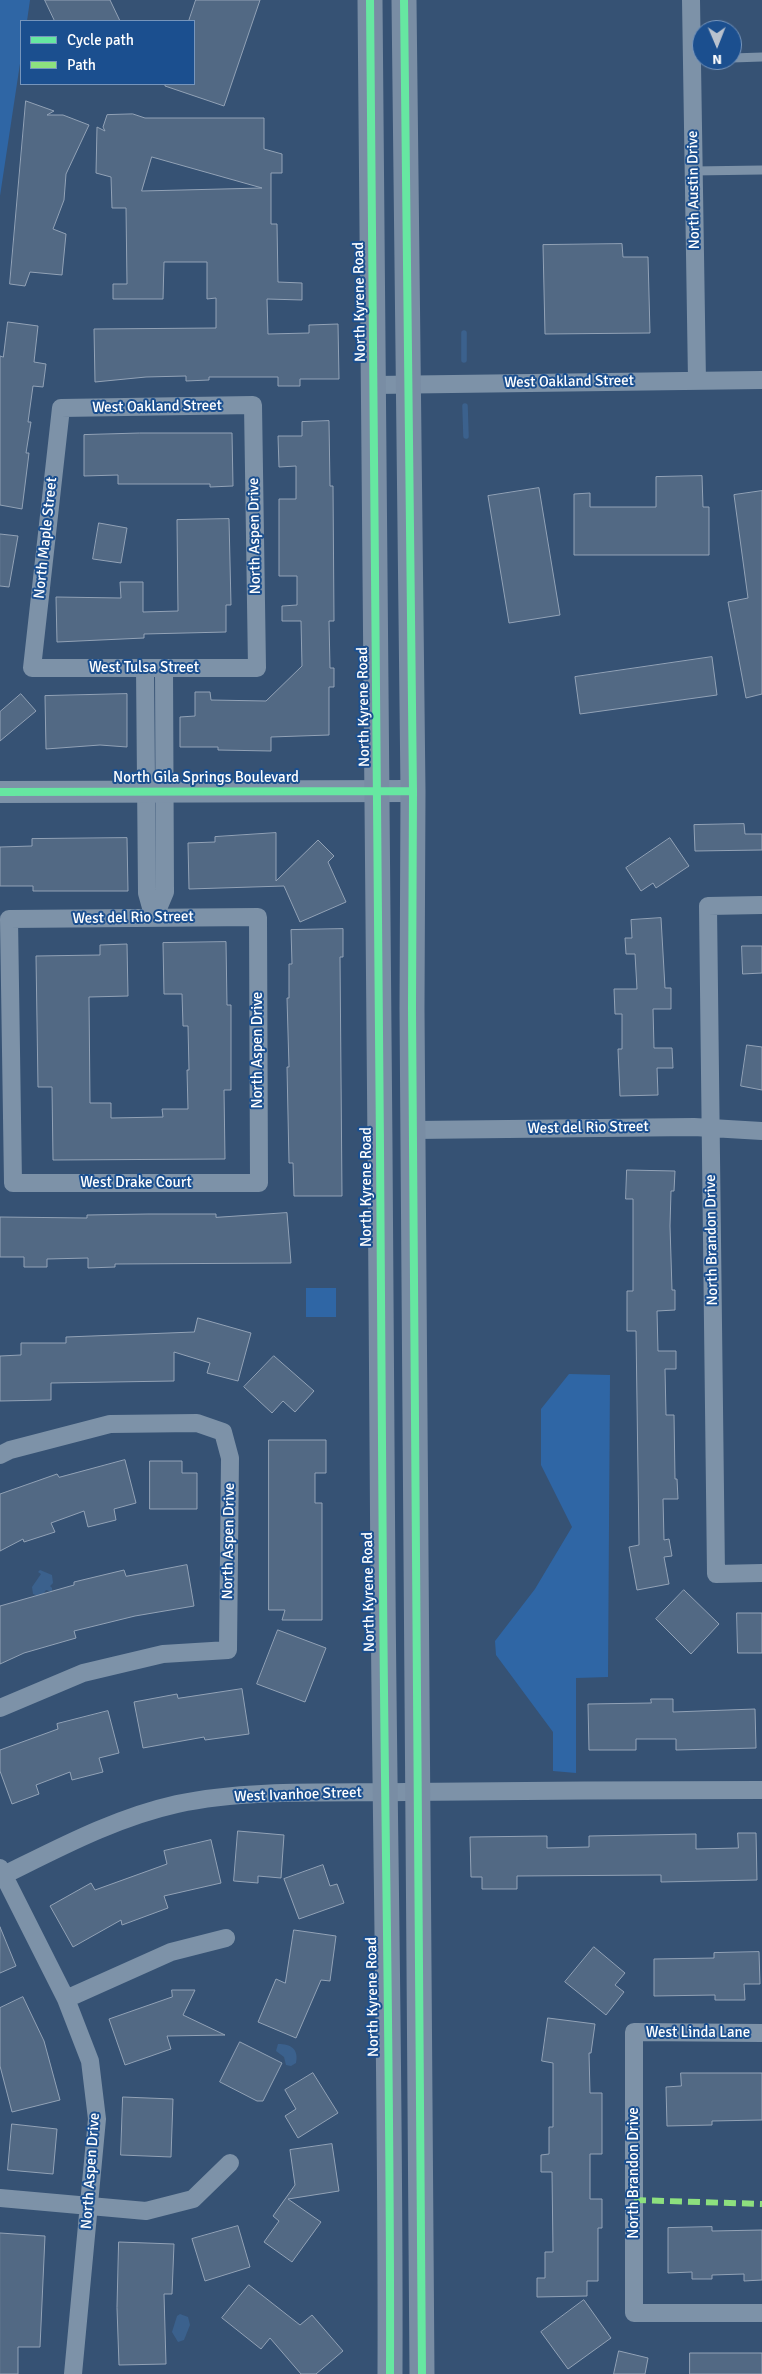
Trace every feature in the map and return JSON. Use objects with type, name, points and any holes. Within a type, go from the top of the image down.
[{"type":"main road","name":"North Kyrene Road","points":[[370,0],[379,790],[386,1973],[391,2185],[390,2374]]},
{"type":"main road","points":[[404,0],[413,791],[422,2374]]},
{"type":"street","name":"North Austin Drive","points":[[691,0],[693,20]]},
{"type":"street","name":"North Austin Drive","points":[[697,70],[693,171],[697,381]]},
{"type":"street","name":"West Oakland Street","points":[[375,385],[762,380]]},
{"type":"street","name":"West Oakland Street","points":[[61,408],[253,405]]},
{"type":"street","name":"North Aspen Drive","points":[[253,405],[257,668]]},
{"type":"street","name":"North Maple Street","points":[[32,668],[61,408]]},
{"type":"street","name":"West Tulsa Street","points":[[32,668],[257,668]]},
{"type":"street","points":[[145,669],[156,793]]},
{"type":"street","points":[[154,918],[147,893],[164,669]]},
{"type":"street","name":"North Gila Springs Boulevard","points":[[0,792],[413,791]]},
{"type":"street","name":"North Brandon Drive","points":[[762,905],[708,906],[716,1574],[762,1573]]},
{"type":"street","name":"North Aspen Drive","points":[[258,917],[259,1183]]},
{"type":"street","name":"West del Rio Street","points":[[13,1183],[9,919],[258,917]]},
{"type":"street","name":"West del Rio Street","points":[[414,1130],[711,1127],[762,1131]]},
{"type":"street","name":"West Drake Court","points":[[13,1183],[259,1183]]},
{"type":"street","name":"North Aspen Drive","points":[[0,1454],[110,1424],[197,1423],[223,1432],[230,1458],[228,1650],[163,1654],[83,1673],[0,1708]]},
{"type":"street","name":"West Ivanhoe Street","points":[[1,1873],[106,1826],[143,1812],[178,1804],[243,1796],[385,1792],[762,1790]]},
{"type":"street","name":"North Aspen Drive","points":[[1,1873],[66,1999],[90,2061],[97,2119],[73,2374]]},
{"type":"street","points":[[66,1999],[171,1952],[226,1938]]},
{"type":"street","name":"North Brandon Drive","points":[[634,2032],[634,2313],[762,2312]]},
{"type":"street","name":"West Linda Lane","points":[[634,2032],[762,2033]]},
{"type":"street","points":[[0,2198],[90,2208],[146,2211],[193,2199],[230,2163]]},
{"type":"lane","points":[[742,58],[762,57]]},
{"type":"lane","points":[[693,171],[762,170]]},
{"type":"shaded area","points":[[0,0],[30,0],[27,20],[20,20],[20,64],[0,196]]},
{"type":"shaded area","points":[[306,1288],[336,1288],[336,1317],[306,1317]]},
{"type":"shaded area","points":[[569,1374],[610,1375],[608,1677],[576,1678],[576,1773],[553,1771],[553,1732],[496,1655],[495,1641],[535,1589],[572,1527],[541,1465],[541,1409]]},
{"type":"shaded area","points":[[40,1570],[52,1575],[53,1583],[50,1586],[52,1592],[46,1590],[43,1595],[38,1596],[33,1594],[32,1587],[41,1574],[38,1572]]},
{"type":"shaded area","points":[[278,2044],[293,2048],[297,2058],[296,2063],[291,2066],[286,2065],[284,2057],[276,2051]]},
{"type":"shaded area","points":[[180,2314],[188,2317],[190,2325],[184,2340],[178,2342],[172,2332],[177,2316]]},
{"type":"building","points":[[45,0],[110,0],[120,20],[55,20]]},
{"type":"building","points":[[196,0],[260,0],[224,106],[165,86],[195,85],[195,20],[189,20]]},
{"type":"building","points":[[26,101],[54,111],[47,115],[63,115],[89,125],[66,174],[64,200],[53,229],[66,234],[62,275],[30,272],[25,286],[10,284]]},
{"type":"building","points":[[133,114],[145,118],[264,118],[264,149],[282,154],[282,173],[271,173],[271,224],[277,224],[278,282],[302,283],[302,300],[267,299],[268,334],[309,333],[309,325],[338,324],[339,379],[300,379],[300,386],[278,386],[278,377],[209,377],[209,380],[186,381],[186,376],[146,377],[95,382],[94,329],[216,328],[216,298],[207,299],[207,262],[164,262],[163,299],[113,299],[113,284],[127,284],[126,208],[112,208],[111,177],[96,173],[97,127],[105,131],[103,127],[107,115]],"holes":[[[152,157],[262,188],[142,191]]]},
{"type":"building","points":[[622,244],[623,257],[648,257],[650,333],[545,334],[543,245]]},
{"type":"building","points":[[8,322],[38,326],[34,362],[46,364],[43,387],[33,386],[28,422],[31,422],[26,453],[29,453],[22,509],[0,505],[0,356],[3,357]]},
{"type":"building","points":[[329,421],[330,486],[333,486],[334,621],[329,621],[330,668],[334,668],[334,687],[329,687],[329,735],[271,737],[271,751],[218,750],[218,747],[180,747],[180,717],[195,716],[195,692],[210,692],[211,700],[266,701],[302,666],[301,621],[282,621],[282,606],[297,605],[297,576],[279,576],[279,499],[296,499],[296,466],[279,467],[278,436],[302,436],[302,422]]},
{"type":"building","points":[[232,433],[233,486],[210,487],[210,484],[118,484],[118,475],[84,476],[84,435]]},
{"type":"building","points":[[702,476],[703,507],[709,507],[709,555],[574,555],[574,494],[590,493],[590,507],[656,507],[656,477]]},
{"type":"building","points":[[539,488],[560,615],[509,623],[488,496]]},
{"type":"building","points":[[762,491],[762,694],[746,698],[728,602],[748,598],[734,495]]},
{"type":"building","points":[[229,519],[231,605],[226,605],[226,632],[144,634],[144,638],[57,642],[56,597],[121,598],[120,582],[143,582],[143,612],[178,611],[177,520]]},
{"type":"building","points":[[99,523],[127,528],[121,563],[93,559]]},
{"type":"building","points":[[0,534],[18,536],[9,587],[0,586]]},
{"type":"building","points":[[712,657],[717,695],[580,714],[575,677]]},
{"type":"building","points":[[21,694],[36,711],[0,741],[0,712]]},
{"type":"building","points":[[127,694],[127,747],[100,745],[46,749],[45,696]]},
{"type":"building","points":[[744,824],[745,834],[762,834],[762,850],[695,851],[694,825]]},
{"type":"building","points":[[276,833],[276,881],[318,840],[334,856],[328,862],[346,902],[300,922],[284,886],[189,889],[188,843],[215,842],[215,837]]},
{"type":"building","points":[[127,838],[128,891],[33,891],[33,886],[0,886],[0,847],[32,846],[32,839]]},
{"type":"building","points":[[670,838],[689,866],[656,888],[653,883],[641,891],[626,868]]},
{"type":"building","points":[[661,918],[665,988],[671,988],[671,1009],[653,1009],[654,1048],[672,1048],[673,1068],[657,1068],[658,1095],[620,1096],[618,1049],[622,1049],[622,1014],[615,1014],[614,989],[637,989],[635,954],[626,954],[625,938],[632,938],[631,920]]},
{"type":"building","points":[[343,929],[343,957],[340,957],[342,1196],[294,1196],[293,1163],[289,1163],[287,1067],[289,1067],[287,998],[289,998],[289,964],[292,964],[291,930]]},
{"type":"building","points":[[226,942],[227,1005],[231,1005],[231,1090],[224,1090],[225,1159],[53,1160],[52,1087],[38,1087],[36,956],[100,955],[100,945],[127,944],[128,996],[89,997],[90,1103],[111,1103],[111,1118],[163,1117],[162,1109],[188,1109],[187,1070],[189,1070],[188,1026],[183,1026],[182,994],[164,994],[163,943]]},
{"type":"building","points":[[742,946],[762,946],[762,973],[743,974]]},
{"type":"building","points":[[747,1045],[762,1047],[762,1090],[741,1086]]},
{"type":"building","points":[[627,1170],[675,1171],[674,1191],[671,1191],[670,1226],[672,1290],[675,1290],[675,1310],[657,1311],[658,1351],[676,1351],[676,1369],[665,1369],[666,1415],[674,1415],[675,1479],[677,1479],[678,1499],[663,1499],[664,1540],[669,1539],[672,1556],[664,1557],[669,1584],[637,1590],[629,1547],[639,1545],[636,1331],[627,1331],[627,1291],[633,1291],[633,1199],[626,1199]]},
{"type":"building","points":[[287,1213],[291,1263],[115,1264],[115,1267],[88,1268],[88,1258],[47,1259],[47,1267],[24,1267],[24,1257],[0,1257],[0,1217],[87,1218],[87,1215],[216,1214],[216,1217]]},
{"type":"building","points":[[198,1318],[251,1333],[238,1381],[207,1373],[210,1363],[174,1352],[174,1381],[51,1383],[51,1400],[0,1401],[0,1356],[21,1355],[21,1343],[66,1343],[66,1337],[194,1332]]},
{"type":"building","points":[[274,1356],[314,1391],[295,1412],[283,1401],[272,1413],[244,1387]]},
{"type":"building","points":[[269,1440],[326,1440],[326,1473],[315,1473],[315,1503],[322,1503],[322,1620],[282,1620],[285,1610],[269,1610]]},
{"type":"building","points":[[125,1460],[136,1503],[114,1509],[116,1520],[88,1527],[84,1511],[51,1523],[55,1532],[24,1542],[23,1539],[0,1551],[0,1494],[57,1474],[59,1477]]},
{"type":"building","points":[[150,1461],[182,1461],[182,1473],[197,1473],[197,1509],[150,1509]]},
{"type":"building","points":[[187,1565],[194,1606],[135,1616],[74,1631],[76,1638],[24,1653],[0,1664],[0,1606],[74,1585],[74,1582],[124,1570],[126,1576]]},
{"type":"building","points":[[684,1590],[719,1624],[691,1654],[656,1619]]},
{"type":"building","points":[[737,1613],[762,1613],[762,1653],[738,1653]]},
{"type":"building","points":[[278,1630],[326,1648],[305,1702],[257,1684]]},
{"type":"building","points":[[242,1689],[249,1734],[205,1740],[204,1737],[143,1748],[134,1702],[177,1694],[178,1698]]},
{"type":"building","points":[[651,1699],[673,1699],[673,1712],[755,1709],[756,1748],[676,1750],[676,1739],[636,1739],[636,1750],[589,1750],[588,1704],[651,1703]]},
{"type":"building","points":[[108,1711],[119,1753],[99,1758],[103,1772],[72,1780],[70,1772],[36,1785],[39,1794],[12,1804],[0,1771],[0,1750],[58,1729],[57,1724]]},
{"type":"building","points":[[238,1831],[284,1835],[281,1878],[258,1876],[258,1883],[234,1881]]},
{"type":"building","points":[[738,1833],[756,1833],[757,1880],[661,1882],[661,1875],[517,1876],[517,1889],[482,1889],[482,1877],[471,1877],[470,1837],[547,1836],[547,1848],[589,1847],[589,1836],[696,1834],[696,1849],[738,1848]]},
{"type":"building","points":[[211,1840],[221,1883],[164,1896],[168,1908],[122,1925],[121,1920],[73,1947],[50,1906],[91,1883],[95,1890],[167,1864],[164,1851]]},
{"type":"building","points":[[323,1865],[330,1886],[337,1884],[344,1903],[299,1919],[284,1879]]},
{"type":"building","points":[[0,1927],[16,1966],[0,1973]]},
{"type":"building","points":[[294,1930],[336,1936],[330,1981],[321,1980],[296,2038],[258,2022],[276,1979],[285,1983]]},
{"type":"building","points":[[594,1947],[625,1973],[615,1985],[624,1992],[606,2015],[565,1982]]},
{"type":"building","points":[[759,1952],[760,1984],[744,1984],[745,2000],[715,2000],[715,1995],[654,1996],[654,1959],[714,1958],[714,1953]]},
{"type":"building","points":[[172,1990],[195,1990],[183,2015],[225,2035],[167,2036],[171,2049],[125,2065],[109,2019],[172,1997]]},
{"type":"building","points":[[23,1997],[44,2041],[60,2100],[12,2112],[0,2066],[0,2008]]},
{"type":"building","points":[[548,2018],[595,2024],[591,2053],[589,2053],[590,2093],[602,2093],[602,2154],[590,2154],[590,2199],[602,2199],[602,2228],[598,2228],[598,2281],[587,2281],[587,2296],[537,2297],[537,2278],[545,2278],[545,2252],[553,2252],[552,2172],[541,2172],[541,2155],[549,2154],[549,2127],[553,2127],[553,2063],[542,2061]]},
{"type":"building","points":[[240,2042],[282,2063],[263,2101],[257,2101],[220,2082]]},
{"type":"building","points":[[313,2073],[338,2113],[298,2138],[285,2116],[296,2109],[285,2090]]},
{"type":"building","points":[[681,2073],[762,2073],[762,2120],[712,2121],[712,2125],[667,2126],[666,2087],[681,2086]]},
{"type":"building","points":[[123,2097],[173,2099],[171,2157],[121,2155]]},
{"type":"building","points":[[12,2124],[57,2129],[53,2174],[8,2170]]},
{"type":"building","points":[[332,2144],[339,2191],[288,2199],[321,2222],[292,2262],[264,2242],[279,2221],[273,2216],[295,2185],[290,2150]]},
{"type":"building","points":[[238,2226],[250,2267],[205,2281],[192,2239]]},
{"type":"building","points":[[712,2227],[712,2231],[762,2230],[762,2280],[744,2281],[744,2274],[712,2275],[712,2279],[692,2279],[692,2272],[668,2273],[668,2228]]},
{"type":"building","points":[[0,2233],[45,2236],[40,2347],[18,2347],[18,2374],[0,2374]]},
{"type":"building","points":[[119,2242],[174,2244],[172,2294],[164,2294],[166,2364],[119,2365],[117,2308]]},
{"type":"building","points":[[249,2285],[300,2325],[312,2315],[343,2351],[316,2374],[301,2374],[270,2338],[261,2349],[222,2318]]},
{"type":"building","points":[[584,2300],[611,2338],[568,2369],[541,2332]]},
{"type":"building","points":[[619,2351],[648,2358],[645,2374],[614,2374]]},
{"type":"building","points":[[690,2353],[762,2353],[762,2374],[690,2374]]},
{"type":"waterway","points":[[464,333],[464,360]]},
{"type":"waterway","points":[[465,406],[466,436]]},
{"type":"marked path","points":[[634,2200],[762,2204]]},
{"type":"cycle path","points":[[370,0],[383,1587],[390,2177],[390,2374]]},
{"type":"cycle path","points":[[404,0],[413,791],[412,1008],[422,2374]]},
{"type":"cycle path","points":[[0,792],[413,791]]}]
